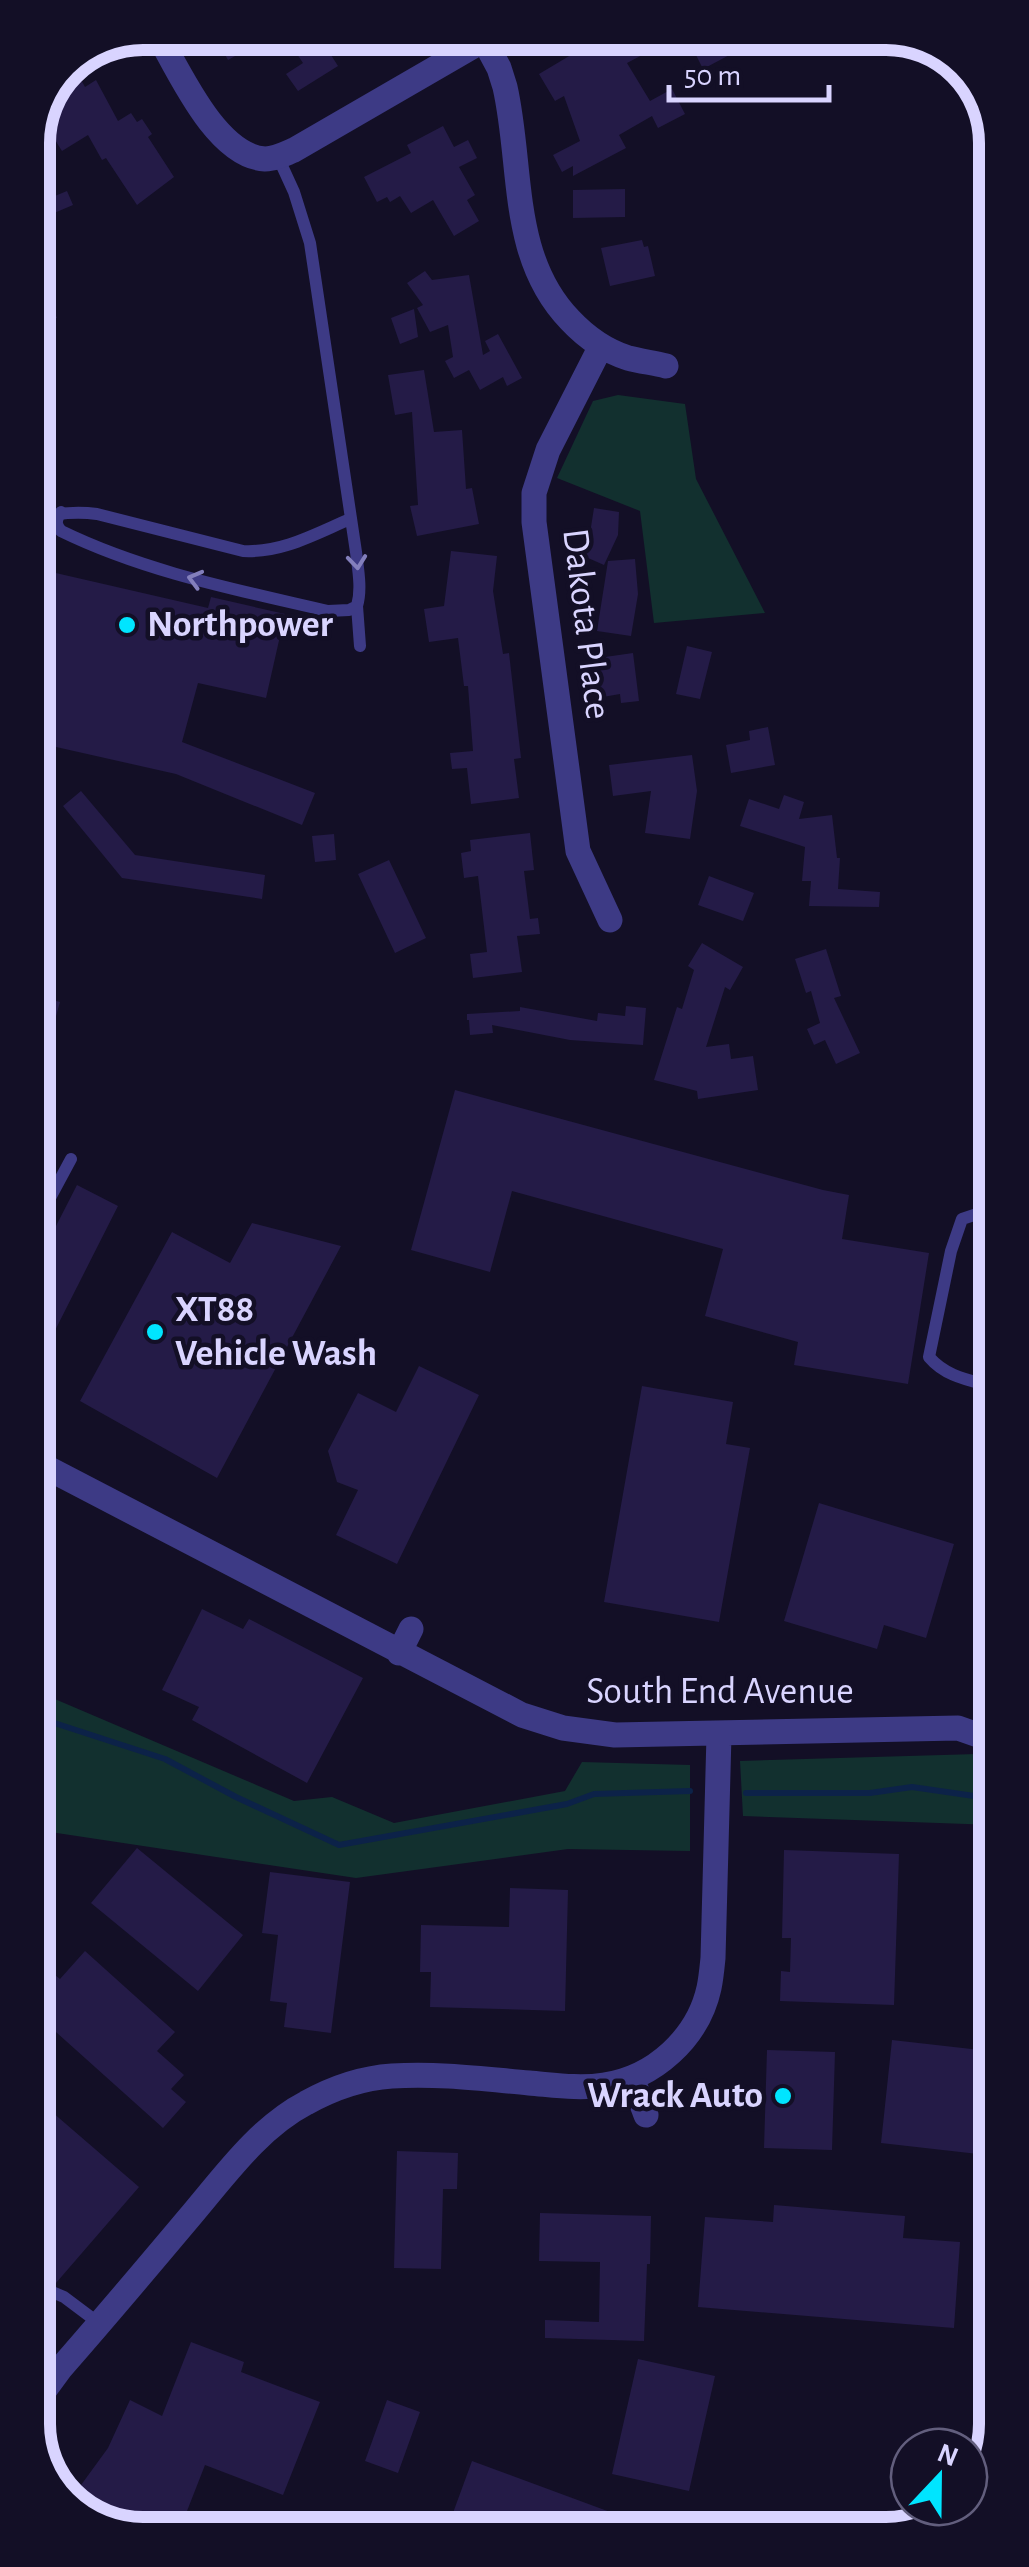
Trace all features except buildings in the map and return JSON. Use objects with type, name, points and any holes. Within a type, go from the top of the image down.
[{"type":"street","points":[[167,50],[217,132],[229,144],[266,159],[309,141],[466,50]]},
{"type":"street","points":[[493,50],[505,86],[525,233],[545,288],[582,333],[601,346],[626,357],[666,366]]},
{"type":"street","name":"Dakota Place","points":[[601,346],[548,450],[534,493],[534,522],[578,851],[610,920]]},
{"type":"street","name":"South End Avenue","points":[[50,1469],[522,1716],[563,1728],[615,1736],[958,1728],[979,1735]]},
{"type":"street","points":[[400,1652],[412,1629]]},
{"type":"street","points":[[50,2384],[232,2168],[273,2125],[301,2106],[331,2090],[393,2076],[584,2087],[608,2085],[652,2068],[684,2040],[709,1990],[713,1958],[718,1735]]},
{"type":"street","points":[[632,2078],[646,2115]]},
{"type":"lane","points":[[278,157],[310,243],[359,587],[360,646]]},
{"type":"lane","points":[[50,515],[77,511],[98,514],[243,551],[262,552],[300,541],[350,519]]},
{"type":"lane","points":[[60,512],[56,519],[61,531],[160,569],[328,611],[357,606]]},
{"type":"lane","points":[[50,1199],[72,1160]]},
{"type":"lane","points":[[979,1214],[962,1219],[951,1251],[929,1357],[940,1369],[979,1383]]},
{"type":"lane","points":[[50,2291],[100,2324]]},
{"type":"green space","points":[[618,395],[685,404],[696,479],[765,613],[654,623],[640,511],[557,478],[593,401]]},
{"type":"green space","points":[[50,1697],[294,1801],[332,1797],[394,1823],[565,1791],[582,1762],[690,1765],[690,1851],[568,1849],[356,1878],[50,1832]]},
{"type":"green space","points":[[977,1754],[979,1824],[743,1816],[740,1761]]},
{"type":"waterway","points":[[50,1722],[165,1759],[339,1845],[567,1804],[594,1794],[690,1791]]},
{"type":"waterway","points":[[746,1793],[870,1793],[912,1787],[979,1797]]},
{"type":"place","name":"Northpower","points":[[127,625]]},
{"type":"place","name":"XT88 Vehicle Wash","points":[[155,1332]]},
{"type":"place","name":"Wrack Auto","points":[[783,2096]]}]
